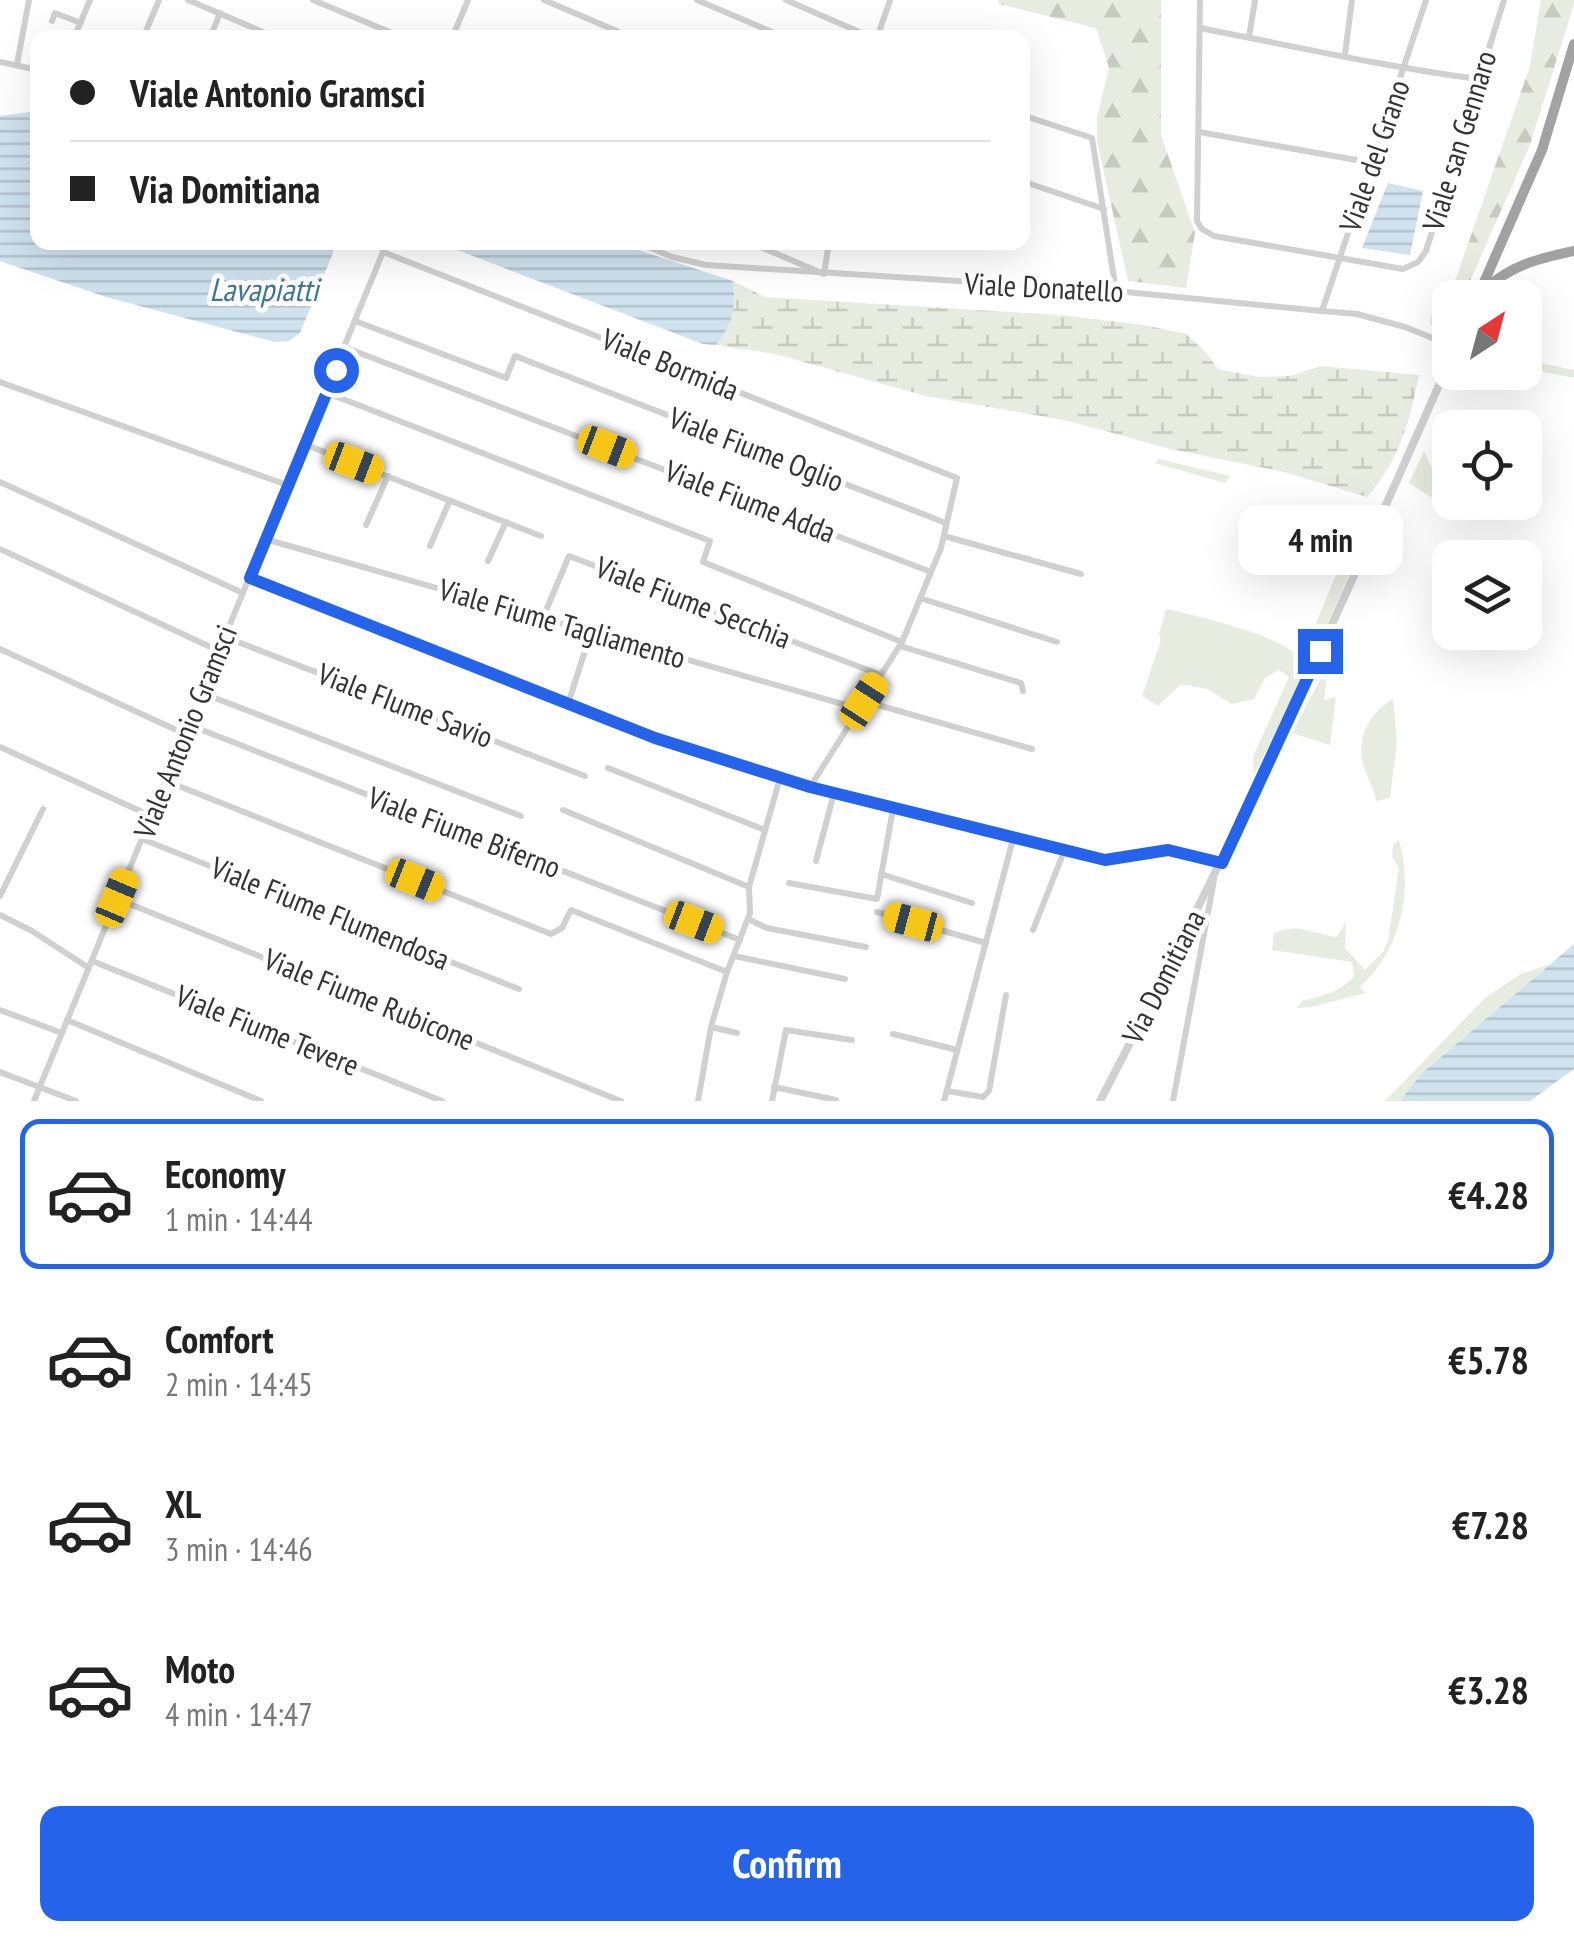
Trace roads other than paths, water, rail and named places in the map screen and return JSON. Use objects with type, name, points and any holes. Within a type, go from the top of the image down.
[{"type":"highway","points":[[1485,280],[1542,150],[1574,44]]},
{"type":"highway","points":[[1495,280],[1502,274],[1554,256],[1574,255]]},
{"type":"street","points":[[16,64],[29,0]]},
{"type":"street","points":[[78,30],[90,0]]},
{"type":"street","points":[[146,30],[159,0]]},
{"type":"street","points":[[188,0],[258,30]]},
{"type":"street","points":[[313,0],[385,30]]},
{"type":"street","points":[[455,30],[468,0]]},
{"type":"street","points":[[544,0],[614,30]]},
{"type":"street","points":[[697,0],[767,30]]},
{"type":"street","points":[[786,0],[856,30]]},
{"type":"street","points":[[878,30],[890,0]]},
{"type":"street","points":[[1200,0],[1199,132],[1373,163]]},
{"type":"street","points":[[1249,38],[1255,0]]},
{"type":"street","points":[[1345,54],[1352,0]]},
{"type":"street","name":"Viale del Grano","points":[[1322,310],[1426,0]]},
{"type":"street","name":"Viale san Gennaro","points":[[1199,132],[1197,221],[1202,229],[1214,236],[1403,269],[1418,262],[1426,252],[1504,0]]},
{"type":"street","points":[[52,21],[55,13],[81,23]]},
{"type":"street","points":[[213,30],[220,14]]},
{"type":"street","points":[[1200,28],[1345,54],[1405,70],[1478,79]]},
{"type":"street","points":[[0,62],[30,68]]},
{"type":"street","points":[[1030,118],[1092,138],[1116,291]]},
{"type":"street","points":[[1030,184],[1106,210]]},
{"type":"street","name":"Viale Donatello","points":[[656,250],[706,264],[1116,291],[1358,314],[1432,338]]},
{"type":"street","points":[[768,250],[824,274],[828,250]]},
{"type":"street","name":"Viale Antonio Gramsci","points":[[34,1101],[384,252]]},
{"type":"street","name":"Viale Bormida","points":[[384,252],[957,478],[946,523]]},
{"type":"street","name":"Viale Fiume Oglio","points":[[355,321],[506,378],[515,356],[946,523]]},
{"type":"street","name":"Viale Fiume Adda","points":[[344,347],[931,572]]},
{"type":"street","points":[[0,382],[288,485]]},
{"type":"street","name":"Via Domitiana","points":[[1100,1101],[1222,863],[1437,390]]},
{"type":"street","points":[[327,393],[710,541],[702,562],[901,644],[1021,683],[1023,691]]},
{"type":"street","points":[[304,444],[540,536]]},
{"type":"street","points":[[366,525],[388,476]]},
{"type":"street","points":[[0,482],[243,593]]},
{"type":"street","points":[[430,546],[450,500]]},
{"type":"street","points":[[488,562],[506,522]]},
{"type":"street","points":[[810,787],[901,644],[931,572],[946,523]]},
{"type":"street","points":[[944,536],[1081,574]]},
{"type":"street","name":"Viale Fiume Tagliamento","points":[[266,539],[542,620],[1032,748]]},
{"type":"street","points":[[0,550],[219,651]]},
{"type":"street","name":"Viale Fiume Secchia","points":[[542,620],[569,556],[881,675]]},
{"type":"street","points":[[250,578],[655,738],[810,787],[1105,860],[1168,850],[1222,863]]},
{"type":"street","points":[[920,598],[1057,642]]},
{"type":"street","points":[[568,704],[591,632]]},
{"type":"street","name":"Viale FIume Savio","points":[[225,637],[585,776]]},
{"type":"street","points":[[0,649],[185,734]]},
{"type":"street","points":[[202,693],[521,816]]},
{"type":"street","name":"Viale Fiume Biferno","points":[[188,726],[740,940]]},
{"type":"street","points":[[0,746],[151,816]]},
{"type":"street","points":[[608,768],[765,830]]},
{"type":"street","points":[[698,1101],[711,1027],[748,919],[749,887],[780,778]]},
{"type":"street","points":[[166,781],[551,934],[562,928],[571,910],[727,972]]},
{"type":"street","points":[[816,861],[834,794]]},
{"type":"street","points":[[0,896],[43,809]]},
{"type":"street","points":[[790,883],[877,900],[893,809]]},
{"type":"street","points":[[563,810],[749,887]]},
{"type":"street","points":[[944,1101],[1013,839]]},
{"type":"street","name":"Viale Fiume Flumendosa","points":[[142,840],[519,989]]},
{"type":"street","points":[[1033,930],[1065,848]]},
{"type":"street","points":[[880,874],[972,903]]},
{"type":"street","points":[[1173,1101],[1214,878]]},
{"type":"street","name":"Viale Fiume Rubicone","points":[[117,898],[621,1101]]},
{"type":"street","points":[[877,912],[986,943]]},
{"type":"street","name":"Viale Fiume Tevere","points":[[0,916],[90,965],[442,1101]]},
{"type":"street","points":[[748,919],[767,928],[866,947]]},
{"type":"street","points":[[733,956],[845,979]]},
{"type":"street","points":[[946,1091],[983,1097],[989,1091],[1006,995]]},
{"type":"street","points":[[0,1010],[62,1032]]},
{"type":"street","points":[[67,1020],[261,1101]]},
{"type":"street","points":[[711,1027],[736,1032]]},
{"type":"street","points":[[772,1101],[786,1030],[852,1040]]},
{"type":"street","points":[[893,1034],[958,1050]]},
{"type":"street","points":[[0,1072],[76,1101]]},
{"type":"street","points":[[774,1087],[836,1100]]},
{"type":"water","name":"Lavapiatti","points":[[30,112],[30,250],[333,250],[300,333],[289,341],[275,342],[106,297],[0,261],[0,116]]},
{"type":"water","points":[[1388,183],[1423,191],[1410,255],[1362,248]]},
{"type":"water","points":[[457,250],[638,250],[733,281],[732,315],[726,330],[716,345],[703,344]]},
{"type":"water","points":[[1574,944],[1574,1069],[1530,1101],[1400,1101],[1422,1073]]}]
